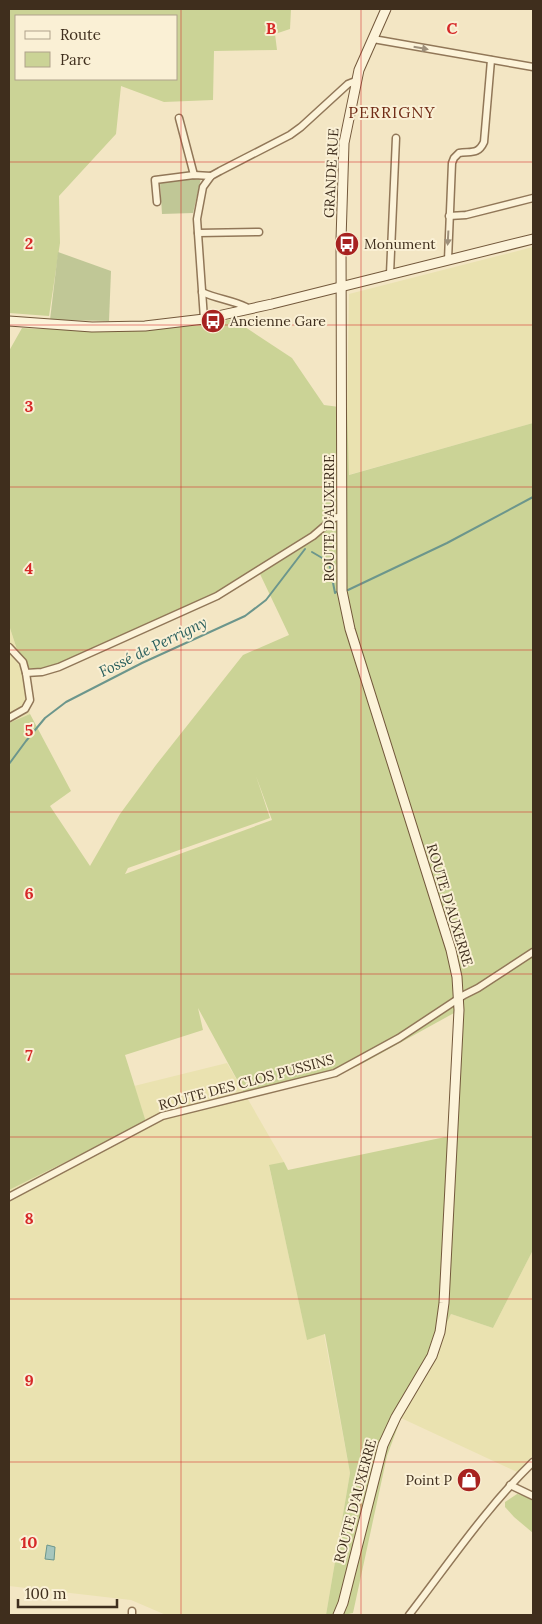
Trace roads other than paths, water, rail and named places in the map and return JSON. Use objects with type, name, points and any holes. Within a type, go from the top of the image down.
[{"type":"street","name":"GRANDE RUE","points":[[342,327],[344,143],[359,70],[386,9]]},
{"type":"street","points":[[373,39],[533,67]]},
{"type":"street","points":[[448,260],[452,163],[458,153],[475,152],[480,149],[484,142],[491,60]]},
{"type":"street","points":[[204,319],[197,219],[203,187],[211,176],[290,135],[348,84],[356,82]]},
{"type":"street","points":[[179,118],[194,175]]},
{"type":"street","points":[[390,274],[396,138]]},
{"type":"street","points":[[157,202],[155,180],[194,175],[211,176]]},
{"type":"street","points":[[449,216],[466,215],[533,198]]},
{"type":"street","points":[[198,233],[259,232]]},
{"type":"street","points":[[9,321],[92,327],[145,326],[204,319],[533,239]]},
{"type":"street","points":[[202,292],[214,298],[237,302],[246,307],[247,310]]},
{"type":"street","name":"ROUTE D'AUXERRE","points":[[338,1615],[343,1603],[383,1445],[396,1417],[432,1356],[440,1332],[444,1302],[459,998],[458,977],[451,950],[347,618],[342,591],[342,327]]},
{"type":"street","points":[[26,672],[42,672],[59,667],[217,596],[313,536],[334,518],[342,516]]},
{"type":"street","points":[[9,647],[22,662],[26,672],[30,696],[30,703],[25,709],[9,718]]},
{"type":"street","name":"ROUTE DES CLOS PUSSINS","points":[[9,1197],[162,1116],[335,1073],[399,1038],[533,952]]},
{"type":"street","points":[[409,1615],[489,1509],[510,1484],[533,1462]]},
{"type":"street","points":[[510,1484],[533,1496]]},
{"type":"street","name":"ROUTE D'AUXERRE","points":[[343,1603],[345,1615]]},
{"type":"water","points":[[47,1545],[55,1547],[54,1560],[45,1559]]},
{"type":"waterway","name":"Fossé de Perrigny","points":[[348,590],[447,543],[533,497]]},
{"type":"waterway","name":"Fossé de Perrigny","points":[[9,764],[45,718],[66,702],[142,663],[245,616],[266,600],[305,549]]},
{"type":"waterway","name":"Fossé de Perrigny","points":[[312,552],[329,562],[336,592]]},
{"type":"place","name":"Monument","points":[[347,244]]},
{"type":"place","name":"Ancienne Gare","points":[[213,321]]},
{"type":"place","name":"Point P","points":[[469,1480]]},
{"type":"district","name":"PERRIGNY","points":[[392,112]]}]
